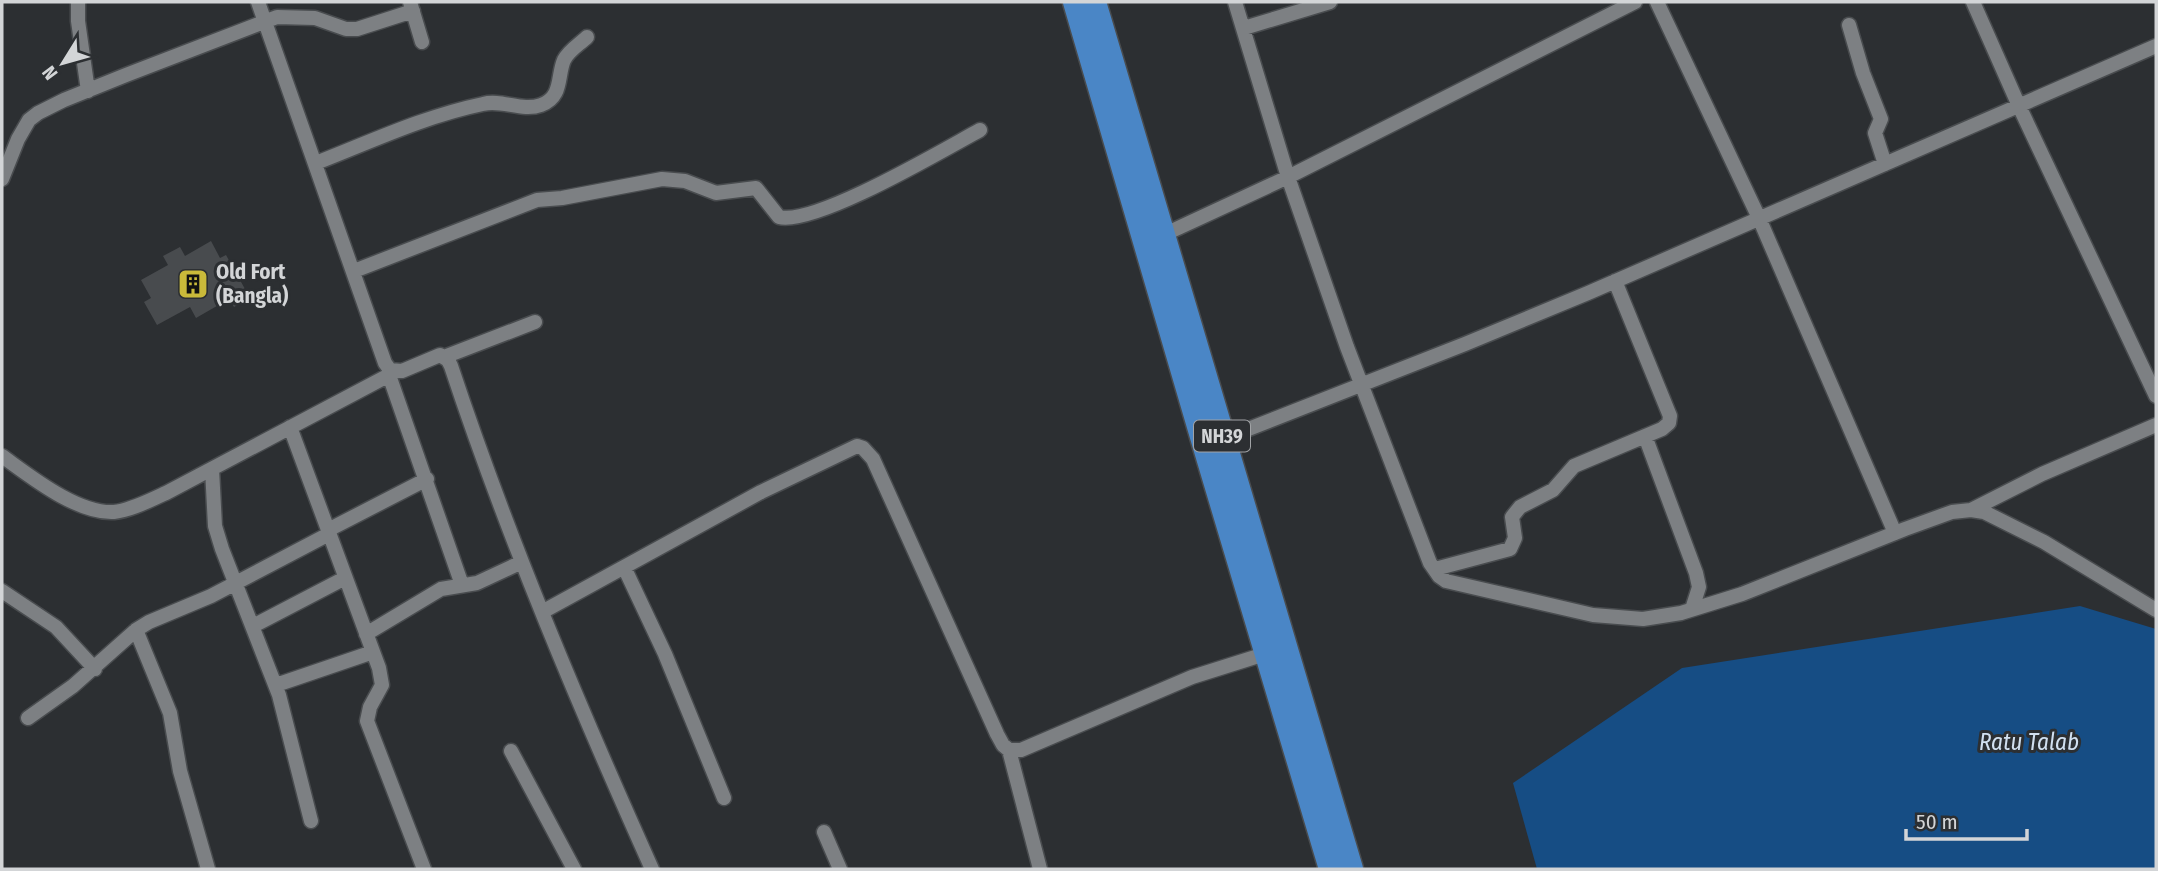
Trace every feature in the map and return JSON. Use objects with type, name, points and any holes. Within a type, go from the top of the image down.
[{"type":"highway","name":"NH39","points":[[1075,2],[1331,869]]},
{"type":"highway","name":"NH39","points":[[1094,2],[1351,869]]},
{"type":"street","points":[[78,2],[78,21],[88,91]]},
{"type":"street","points":[[258,2],[385,363],[392,373],[462,585]]},
{"type":"street","points":[[1235,2],[1289,177],[1347,347],[1430,563],[1439,576],[1456,585],[1543,602],[1592,615],[1643,618],[1692,609],[1755,589],[1895,533],[1952,513],[1971,510],[1984,512],[2044,542],[2156,610]]},
{"type":"street","points":[[1244,28],[1330,2]]},
{"type":"street","points":[[1163,235],[1289,177],[1635,2]]},
{"type":"street","points":[[1657,2],[1759,218],[1895,533]]},
{"type":"street","points":[[1973,2],[2156,396]]},
{"type":"street","points":[[2,179],[18,139],[29,120],[38,113],[265,20],[277,17],[315,18],[346,29],[357,29],[411,6],[422,42]]},
{"type":"street","points":[[1849,26],[1881,119],[1875,133],[1885,164]]},
{"type":"street","points":[[316,163],[430,119],[484,103],[524,107],[541,105],[556,93],[564,61],[587,37]]},
{"type":"street","points":[[1223,439],[1465,344],[1615,281],[2156,46]]},
{"type":"street","points":[[354,271],[537,200],[562,198],[662,179],[685,181],[716,193],[757,188],[779,217],[791,218],[826,208],[864,192],[980,131]]},
{"type":"street","points":[[1435,569],[1510,549],[1515,538],[1512,517],[1520,507],[1546,495],[1574,466],[1666,426],[1670,416],[1615,281]]},
{"type":"street","points":[[2,456],[45,486],[73,501],[97,510],[114,512],[132,508],[166,493],[392,373],[431,357],[444,357],[535,322]]},
{"type":"street","points":[[444,357],[451,366],[477,444],[584,718],[652,869]]},
{"type":"street","points":[[1971,510],[2042,474],[2156,425]]},
{"type":"street","points":[[290,427],[373,652],[382,685],[370,707],[367,721],[424,869]]},
{"type":"street","points":[[1645,436],[1696,573],[1699,587],[1692,609]]},
{"type":"street","points":[[542,612],[761,492],[849,449],[857,446],[863,448],[873,459],[997,734],[1009,750],[1040,869]]},
{"type":"street","points":[[212,469],[215,526],[276,685],[311,821]]},
{"type":"street","points":[[28,718],[94,669],[135,630],[211,596],[427,479]]},
{"type":"street","points":[[366,634],[441,589],[477,583],[522,562]]},
{"type":"street","points":[[624,568],[664,654],[724,798]]},
{"type":"street","points":[[253,626],[345,578]]},
{"type":"street","points":[[2,591],[56,628],[94,669]]},
{"type":"street","points":[[135,630],[170,713],[180,771],[208,869]]},
{"type":"street","points":[[276,685],[373,652]]},
{"type":"street","points":[[1009,750],[1021,750],[1192,677],[1268,653]]},
{"type":"street","points":[[511,751],[574,869]]},
{"type":"street","points":[[824,832],[839,869]]},
{"type":"water","name":"Ratu Talab","points":[[2080,606],[2156,629],[2156,869],[1537,869],[1513,783],[1682,668]]},
{"type":"building","name":"Old Fort (Bangla)","points":[[211,241],[220,258],[226,255],[250,298],[234,307],[229,299],[196,318],[190,307],[157,325],[144,302],[151,298],[141,280],[168,265],[163,256],[180,247],[185,256]]},
{"type":"place","name":"Old Fort (Bangla)","points":[[193,284]]}]
